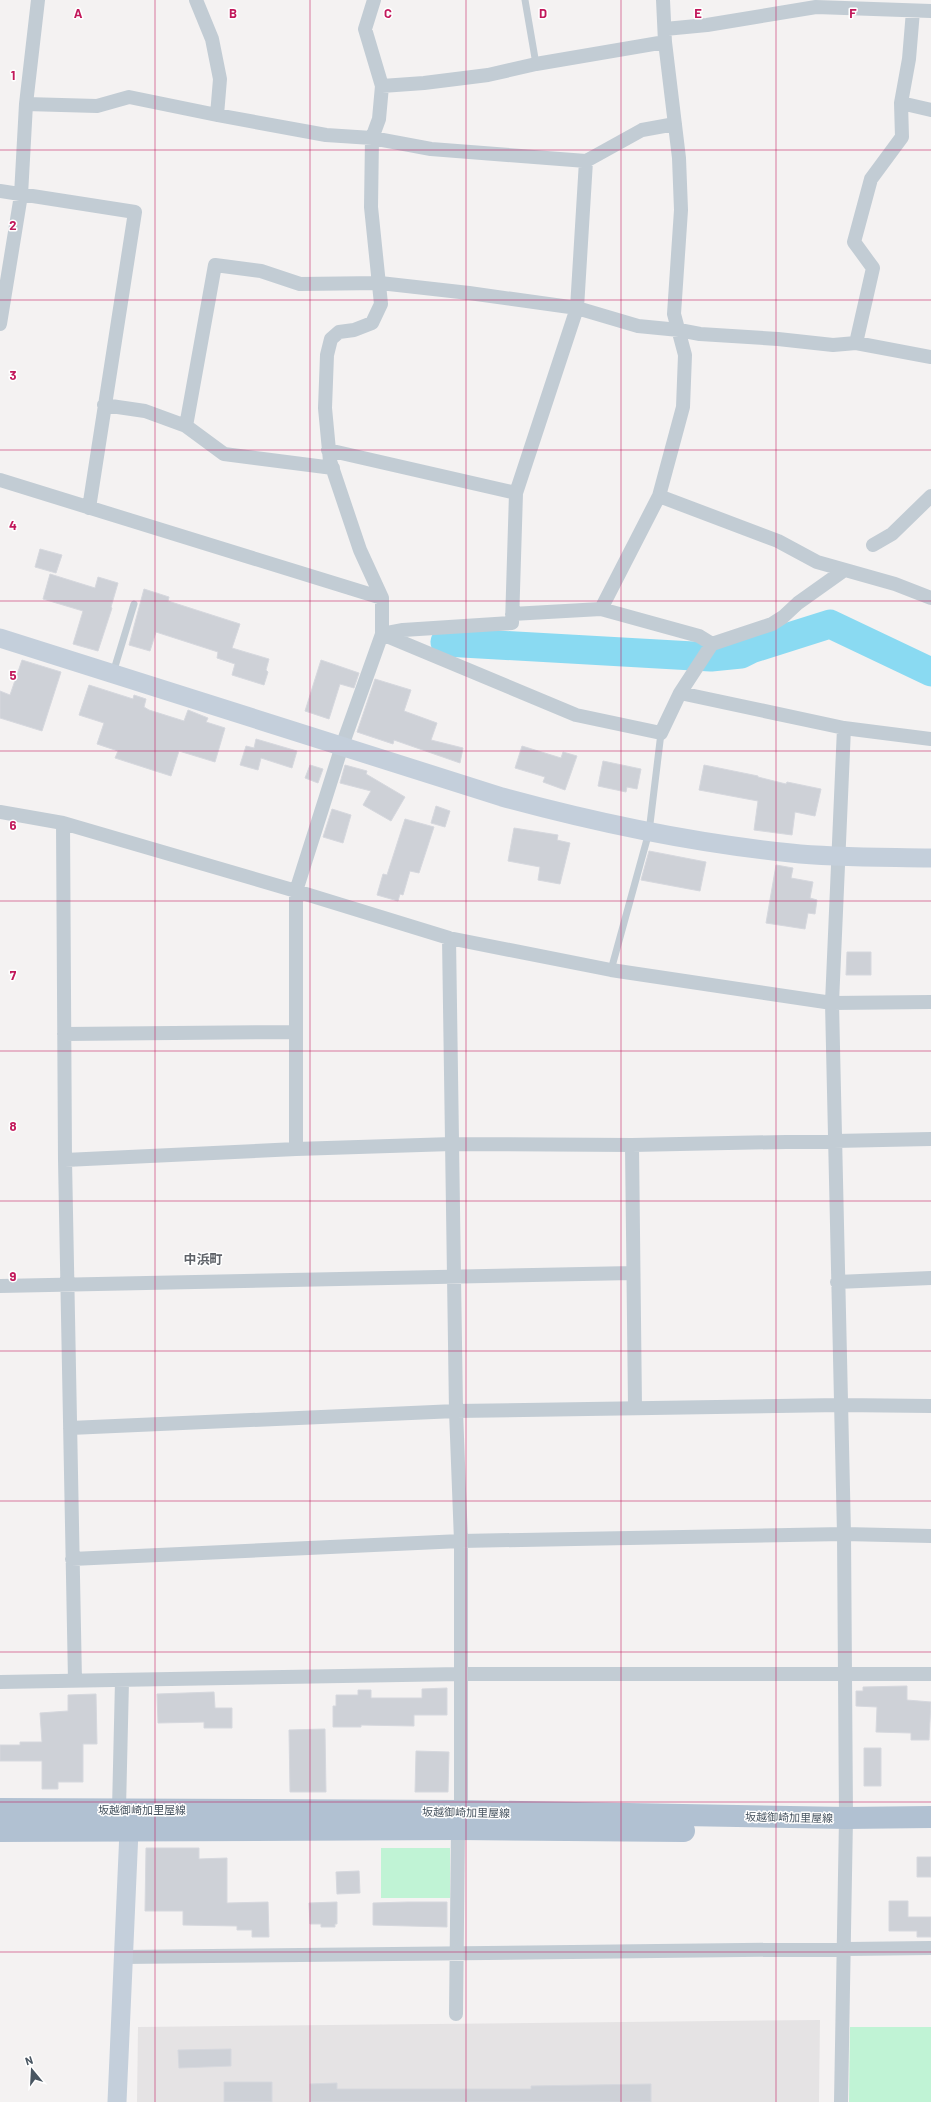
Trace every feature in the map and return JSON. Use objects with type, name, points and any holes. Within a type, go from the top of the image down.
[{"type":"main road","name":"坂越御崎加里屋線","points":[[0,1809],[119,1809],[460,1820],[846,1825],[931,1832]]},
{"type":"main road","name":"坂越御崎加里屋線","points":[[846,1825],[931,1817]]},
{"type":"main road","name":"坂越御崎加里屋線","points":[[0,1831],[129,1831],[460,1820]]},
{"type":"street","points":[[0,324],[21,195],[26,104],[38,0]]},
{"type":"street","points":[[196,0],[212,39],[220,79],[217,115]]},
{"type":"street","points":[[296,1149],[294,1032],[296,891],[342,746],[382,634],[382,598],[360,550],[333,468],[328,450],[325,408],[327,355],[331,339],[339,332],[354,330],[372,322],[381,304],[371,207],[372,138],[380,119],[382,86],[365,29],[374,0]]},
{"type":"street","points":[[601,608],[659,496],[683,407],[685,355],[674,314],[681,210],[679,158],[665,36],[663,0]]},
{"type":"street","points":[[382,86],[424,84],[488,75],[665,36],[707,25],[816,8],[931,11]]},
{"type":"street","points":[[856,343],[873,268],[854,242],[871,180],[902,137],[901,103],[909,59],[913,11]]},
{"type":"street","points":[[26,104],[97,106],[129,97],[217,115],[326,134],[372,138],[431,149],[586,161],[642,130],[676,124]]},
{"type":"street","points":[[901,103],[931,110]]},
{"type":"street","points":[[382,634],[403,630],[512,624],[516,492],[577,308],[586,161]]},
{"type":"street","points":[[0,191],[135,212],[89,508]]},
{"type":"street","points":[[186,426],[215,265],[261,271],[300,284],[380,283],[469,293],[577,308],[638,326],[679,330],[700,334],[778,339],[833,345],[856,343],[931,357]]},
{"type":"street","points":[[104,405],[145,411],[186,426],[224,454],[333,468]]},
{"type":"street","points":[[328,450],[516,492]]},
{"type":"street","points":[[0,480],[382,598]]},
{"type":"street","points":[[659,496],[778,541],[817,562],[895,584],[931,598]]},
{"type":"street","points":[[873,544],[892,534],[931,496]]},
{"type":"street","points":[[382,634],[576,716],[661,733],[680,693],[712,644],[772,624],[843,570]]},
{"type":"street","points":[[512,614],[601,608],[699,636],[712,644]]},
{"type":"street","points":[[0,638],[502,797],[578,818],[649,832],[749,848],[793,853],[838,856],[931,858]]},
{"type":"street","points":[[680,693],[844,728],[931,739]]},
{"type":"street","points":[[841,2102],[846,1825],[844,1534],[837,1282],[832,1003],[844,728]]},
{"type":"street","points":[[0,812],[63,823],[296,891],[449,938],[611,970],[832,1003],[931,1002]]},
{"type":"street","points":[[63,823],[65,1160],[69,1285],[75,1681]]},
{"type":"street","points":[[449,938],[456,1410],[461,1540],[460,1820],[456,2014]]},
{"type":"street","points":[[64,1034],[294,1032]]},
{"type":"street","points":[[65,1160],[296,1149],[452,1144],[632,1145],[931,1140]]},
{"type":"street","points":[[632,1145],[635,1407]]},
{"type":"street","points":[[0,1286],[455,1278],[633,1273]]},
{"type":"street","points":[[837,1282],[931,1278]]},
{"type":"street","points":[[70,1428],[456,1410],[840,1405],[931,1406]]},
{"type":"street","points":[[72,1559],[461,1540],[844,1534],[931,1536]]},
{"type":"street","points":[[0,1682],[461,1674],[931,1674]]},
{"type":"street","points":[[117,2102],[129,1831],[119,1809],[122,1681]]},
{"type":"street","points":[[124,1957],[931,1948]]},
{"type":"lane","points":[[525,0],[536,64]]},
{"type":"lane","points":[[113,674],[134,604]]},
{"type":"lane","points":[[611,970],[649,832],[661,733]]},
{"type":"shaded area","points":[[820,2020],[819,2102],[137,2102],[138,2027]]},
{"type":"green space","points":[[381,1848],[450,1848],[450,1898],[381,1898]]},
{"type":"green space","points":[[850,2027],[931,2027],[931,2102],[849,2102]]},
{"type":"building","points":[[40,549],[62,555],[56,573],[35,567]]},
{"type":"building","points":[[50,574],[95,588],[98,577],[118,583],[111,607],[112,608],[98,651],[73,644],[83,611],[43,599]]},
{"type":"building","points":[[144,589],[169,597],[168,601],[240,624],[232,648],[269,659],[266,670],[268,672],[264,685],[232,675],[235,664],[217,658],[218,652],[156,632],[150,651],[129,645]]},
{"type":"building","points":[[22,660],[61,672],[42,731],[0,718],[0,691],[10,695]]},
{"type":"building","points":[[321,660],[359,673],[354,688],[340,684],[329,719],[305,711]]},
{"type":"building","points":[[375,679],[411,690],[404,711],[437,723],[431,740],[463,748],[460,763],[394,740],[393,744],[357,732]]},
{"type":"building","points":[[89,685],[133,699],[134,695],[146,699],[144,707],[149,710],[184,721],[188,710],[208,718],[206,722],[225,728],[215,762],[179,751],[171,776],[115,758],[118,751],[97,744],[104,723],[79,715]]},
{"type":"building","points":[[256,739],[297,751],[292,768],[261,758],[258,770],[240,765],[246,746],[254,748]]},
{"type":"building","points":[[522,746],[561,758],[563,752],[577,756],[565,790],[543,782],[545,777],[515,768]]},
{"type":"building","points":[[603,761],[641,769],[637,789],[627,787],[626,792],[598,786]]},
{"type":"building","points":[[310,765],[323,769],[318,783],[305,778]]},
{"type":"building","points":[[345,765],[367,771],[366,774],[405,797],[391,821],[363,805],[371,791],[340,783]]},
{"type":"building","points":[[704,765],[758,776],[786,784],[787,782],[821,789],[815,816],[795,812],[792,835],[754,830],[758,801],[699,790]]},
{"type":"building","points":[[436,806],[450,811],[445,827],[431,823]]},
{"type":"building","points":[[332,809],[351,815],[343,843],[323,837]]},
{"type":"building","points":[[405,819],[434,827],[419,873],[410,871],[403,895],[400,894],[398,901],[377,895],[383,874],[387,875]]},
{"type":"building","points":[[514,828],[558,835],[557,840],[570,843],[560,884],[538,880],[540,867],[508,861]]},
{"type":"building","points":[[649,851],[706,862],[700,891],[641,880]]},
{"type":"building","points":[[776,865],[793,868],[791,878],[813,882],[810,898],[817,900],[815,914],[808,913],[805,929],[766,923]]},
{"type":"building","points":[[847,952],[871,952],[871,975],[846,975]]},
{"type":"building","points":[[907,1686],[907,1700],[931,1702],[929,1740],[911,1740],[911,1733],[876,1732],[877,1707],[856,1706],[856,1691],[863,1691],[863,1687]]},
{"type":"building","points":[[447,1688],[447,1715],[414,1715],[414,1726],[361,1725],[361,1727],[333,1727],[333,1706],[336,1706],[336,1695],[358,1695],[358,1690],[371,1690],[371,1698],[422,1698],[422,1689]]},
{"type":"building","points":[[214,1692],[215,1708],[232,1708],[232,1728],[204,1728],[204,1722],[158,1723],[157,1694]]},
{"type":"building","points":[[96,1694],[97,1744],[83,1744],[83,1782],[58,1782],[58,1789],[42,1789],[42,1761],[0,1761],[0,1745],[20,1745],[20,1742],[42,1742],[40,1713],[68,1711],[68,1695]]},
{"type":"building","points":[[325,1729],[326,1792],[290,1792],[289,1730]]},
{"type":"building","points":[[864,1748],[881,1748],[881,1786],[864,1786]]},
{"type":"building","points":[[416,1751],[449,1752],[448,1792],[415,1792]]},
{"type":"building","points":[[146,1848],[199,1848],[199,1859],[227,1858],[227,1903],[268,1902],[269,1937],[252,1937],[252,1930],[237,1930],[237,1926],[183,1925],[183,1911],[145,1911]]},
{"type":"building","points":[[917,1857],[931,1857],[931,1877],[917,1877]]},
{"type":"building","points":[[359,1871],[360,1893],[337,1894],[336,1872]]},
{"type":"building","points":[[889,1901],[908,1901],[908,1917],[931,1917],[931,1937],[917,1937],[917,1931],[889,1931]]},
{"type":"building","points":[[337,1902],[337,1924],[335,1924],[335,1927],[321,1927],[321,1924],[310,1924],[309,1903]]},
{"type":"building","points":[[447,1902],[447,1927],[373,1925],[373,1903]]},
{"type":"building","points":[[231,2049],[231,2066],[179,2068],[178,2050]]},
{"type":"building","points":[[224,2082],[272,2082],[272,2102],[224,2102]]},
{"type":"building","points":[[337,2083],[337,2089],[531,2089],[531,2086],[651,2084],[651,2102],[310,2102],[310,2084]]},
{"type":"waterway","points":[[445,642],[711,657],[741,654],[751,649],[830,624],[931,672]]},
{"type":"district","name":"中浜町","points":[[203,1259]]}]
